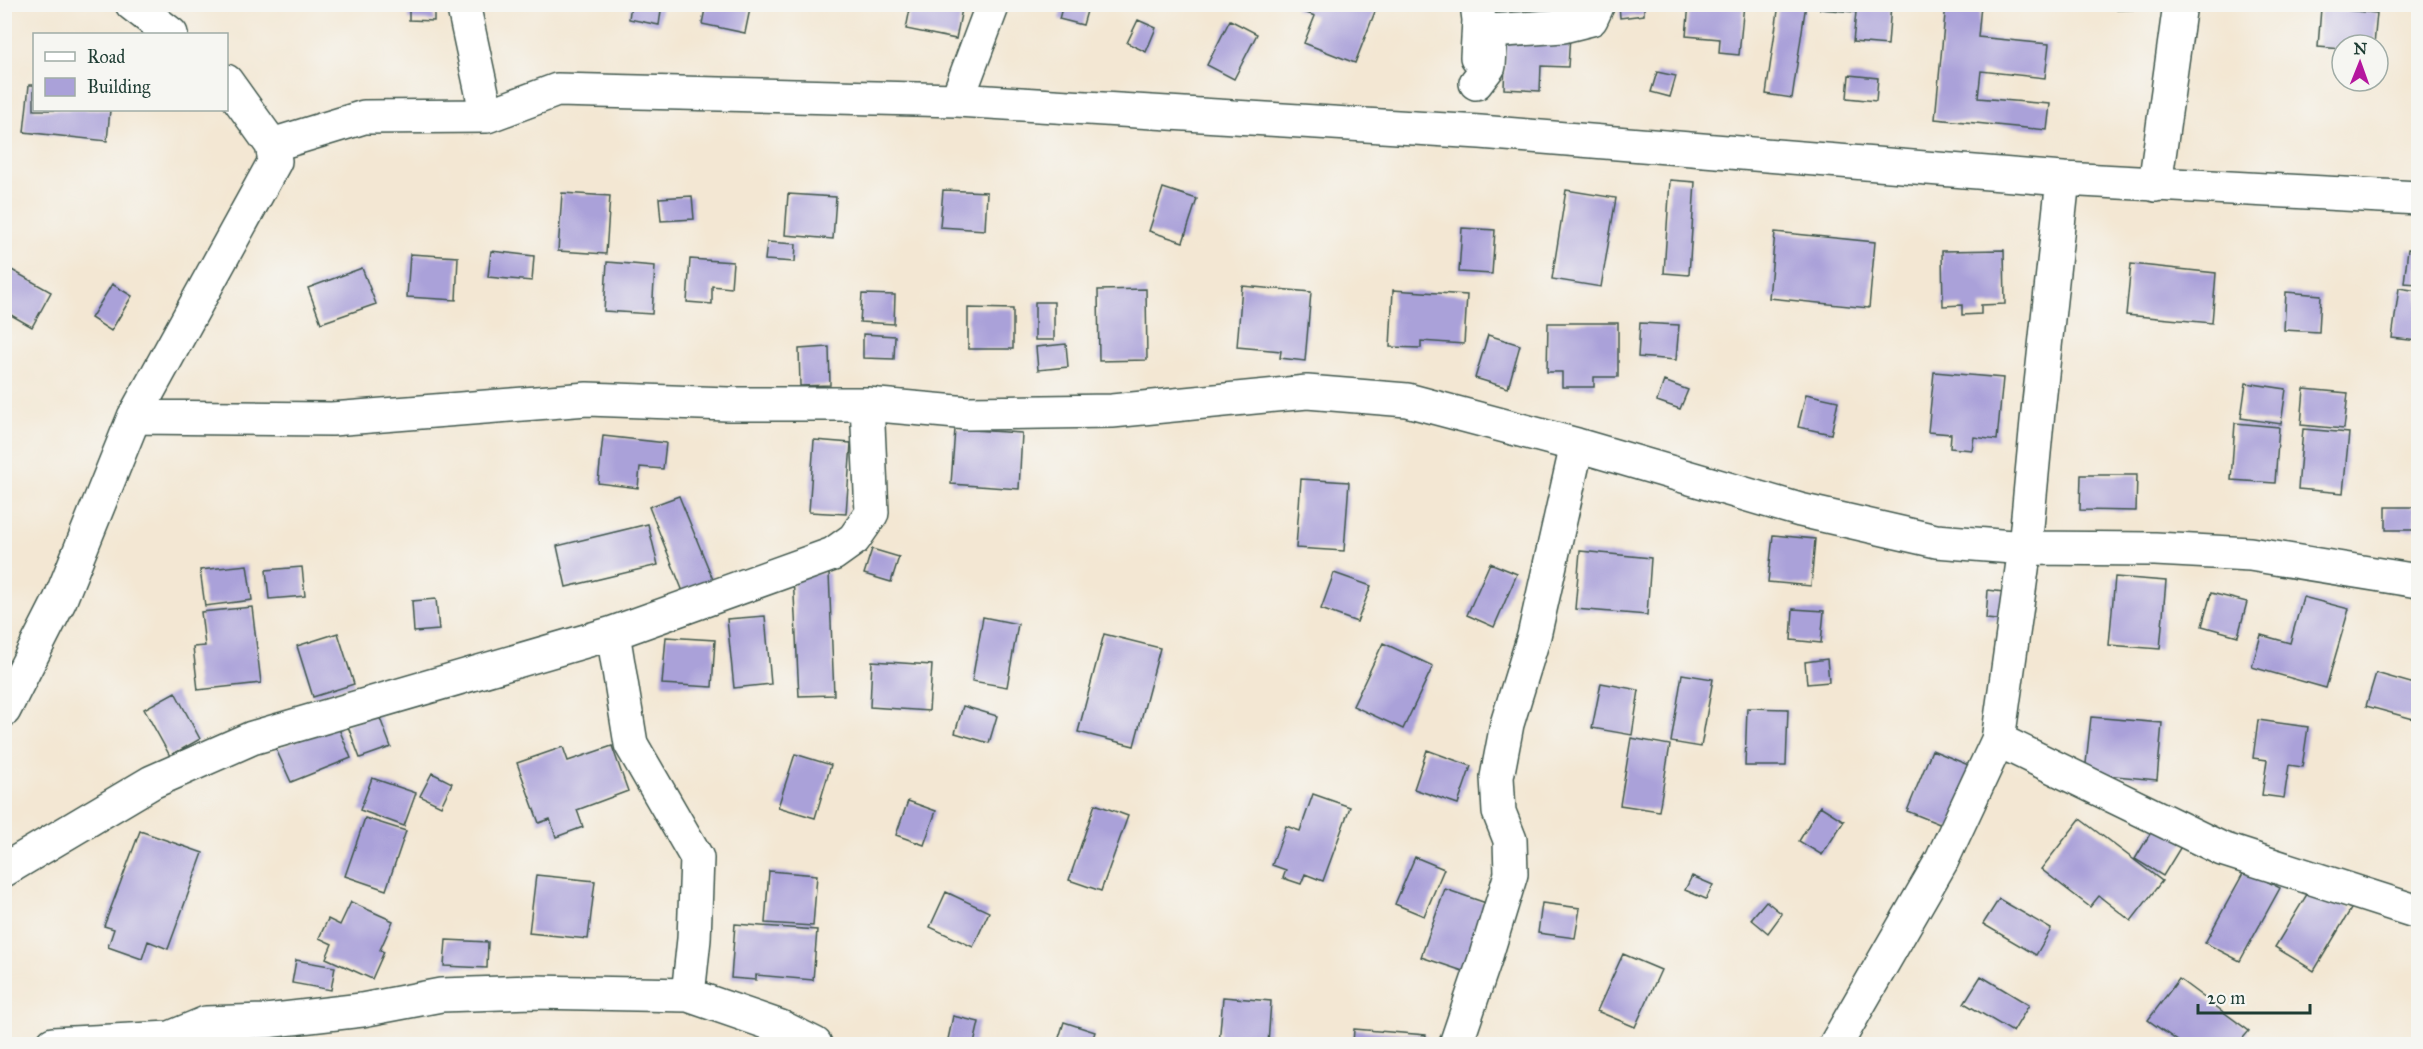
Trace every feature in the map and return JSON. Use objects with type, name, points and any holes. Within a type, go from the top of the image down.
[{"type":"street","points":[[132,4],[170,33]]},
{"type":"street","points":[[463,4],[487,116]]},
{"type":"street","points":[[957,100],[993,4]]},
{"type":"street","points":[[1477,4],[1479,20],[1476,83],[1480,132]]},
{"type":"street","points":[[1476,83],[1489,66],[1491,31],[1563,26],[1591,18],[1598,4]]},
{"type":"street","points":[[2155,185],[2180,4]]},
{"type":"street","points":[[4,710],[60,600],[134,417],[275,161],[272,145],[228,84]]},
{"type":"street","points":[[272,145],[364,117],[487,116],[557,90],[957,100],[1480,132],[2064,179],[2418,198]]},
{"type":"street","points":[[1836,1044],[1942,860],[1998,740],[2025,548],[2064,179]]},
{"type":"street","points":[[134,417],[332,419],[587,399],[728,405],[867,404],[968,413],[1112,411],[1307,392],[1407,400],[1577,445],[1800,510],[1936,541],[2025,548],[2155,549],[2250,554],[2418,581]]},
{"type":"street","points":[[4,870],[152,782],[252,738],[613,633],[833,554],[854,539],[872,513],[867,404]]},
{"type":"street","points":[[1456,1044],[1511,874],[1510,840],[1500,812],[1497,777],[1507,724],[1534,636],[1577,445]]},
{"type":"street","points":[[613,633],[631,744],[697,858],[694,939],[688,995]]},
{"type":"street","points":[[1998,740],[2222,849],[2418,912]]},
{"type":"street","points":[[54,1044],[170,1038],[206,1023],[266,1021],[362,1010],[441,995],[533,992],[688,995],[781,1027],[815,1044]]},
{"type":"building","points":[[409,4],[434,4],[434,21],[409,20]]},
{"type":"building","points":[[631,4],[662,4],[659,25],[629,19]]},
{"type":"building","points":[[706,4],[751,4],[745,33],[702,24]]},
{"type":"building","points":[[911,4],[963,4],[956,39],[906,29]]},
{"type":"building","points":[[1063,4],[1089,4],[1083,25],[1059,19]]},
{"type":"building","points":[[1296,4],[1378,4],[1355,63],[1304,43],[1315,16],[1295,9]]},
{"type":"building","points":[[1531,4],[1586,4],[1585,11],[1531,11]]},
{"type":"building","points":[[1619,4],[1644,4],[1644,15],[1620,18]]},
{"type":"building","points":[[1689,4],[1744,4],[1739,55],[1719,53],[1720,39],[1686,36]]},
{"type":"building","points":[[1779,4],[1806,4],[1792,98],[1766,94]]},
{"type":"building","points":[[1821,4],[1891,4],[1888,45],[1853,42],[1856,12],[1820,9]]},
{"type":"building","points":[[1946,4],[1981,5],[1978,37],[2049,44],[2045,78],[1981,71],[1978,98],[2050,104],[2047,130],[1935,119]]},
{"type":"building","points":[[2117,4],[2146,4],[2146,9],[2117,10]]},
{"type":"building","points":[[2321,8],[2377,13],[2375,33],[2330,33],[2330,48],[2318,47]]},
{"type":"building","points":[[1138,20],[1156,28],[1146,52],[1127,43]]},
{"type":"building","points":[[1230,20],[1257,34],[1234,79],[1207,65]]},
{"type":"building","points":[[1506,33],[1570,35],[1568,67],[1541,66],[1540,91],[1504,89]]},
{"type":"building","points":[[1657,72],[1676,76],[1670,97],[1651,92]]},
{"type":"building","points":[[1849,75],[1878,78],[1876,101],[1847,98]]},
{"type":"building","points":[[29,85],[33,85],[33,111],[110,111],[107,141],[24,132]]},
{"type":"building","points":[[1670,180],[1695,182],[1689,275],[1664,273]]},
{"type":"building","points":[[1163,188],[1197,199],[1183,242],[1149,231]]},
{"type":"building","points":[[943,190],[987,192],[985,230],[940,227]]},
{"type":"building","points":[[1566,190],[1616,198],[1601,287],[1552,279]]},
{"type":"building","points":[[562,193],[610,196],[606,254],[558,251]]},
{"type":"building","points":[[788,194],[836,197],[833,239],[785,235]]},
{"type":"building","points":[[692,196],[694,219],[661,221],[659,198]]},
{"type":"building","points":[[1462,228],[1495,230],[1492,274],[1459,272]]},
{"type":"building","points":[[1775,232],[1875,242],[1869,308],[1769,298]]},
{"type":"building","points":[[767,242],[796,244],[795,262],[765,260]]},
{"type":"building","points":[[2408,249],[2418,250],[2418,284],[2404,283]]},
{"type":"building","points":[[2004,250],[2005,304],[1981,305],[1981,314],[1962,315],[1962,305],[1943,306],[1942,251]]},
{"type":"building","points":[[491,251],[534,256],[532,281],[488,277]]},
{"type":"building","points":[[410,254],[458,257],[456,300],[407,297]]},
{"type":"building","points":[[690,259],[733,262],[731,288],[712,286],[712,304],[687,302]]},
{"type":"building","points":[[607,262],[655,266],[652,314],[604,311]]},
{"type":"building","points":[[2131,264],[2216,273],[2212,323],[2126,315]]},
{"type":"building","points":[[362,268],[376,304],[321,323],[308,288]]},
{"type":"building","points":[[10,269],[51,292],[32,327],[4,311],[4,279]]},
{"type":"building","points":[[112,284],[132,296],[111,331],[91,318]]},
{"type":"building","points":[[1242,286],[1311,292],[1305,361],[1280,358],[1281,351],[1237,347]]},
{"type":"building","points":[[2399,288],[2418,291],[2418,341],[2392,338]]},
{"type":"building","points":[[1146,289],[1147,360],[1099,361],[1098,290]]},
{"type":"building","points":[[1393,290],[1467,295],[1464,344],[1421,341],[1421,348],[1390,347]]},
{"type":"building","points":[[2286,292],[2321,295],[2319,332],[2284,330]]},
{"type":"building","points":[[862,294],[895,295],[894,324],[860,322]]},
{"type":"building","points":[[1035,302],[1054,302],[1054,340],[1035,340]]},
{"type":"building","points":[[968,308],[1013,309],[1013,349],[968,349]]},
{"type":"building","points":[[1548,323],[1618,323],[1618,377],[1594,377],[1594,387],[1562,387],[1562,372],[1547,372]]},
{"type":"building","points":[[1640,323],[1679,325],[1676,360],[1638,357]]},
{"type":"building","points":[[863,334],[895,336],[894,359],[863,358]]},
{"type":"building","points":[[1488,335],[1520,345],[1508,388],[1475,378]]},
{"type":"building","points":[[1066,344],[1068,367],[1038,370],[1036,347]]},
{"type":"building","points":[[829,347],[830,385],[800,386],[799,349]]},
{"type":"building","points":[[1934,372],[2003,378],[1997,440],[1974,437],[1972,450],[1950,448],[1951,434],[1928,432]]},
{"type":"building","points":[[1664,381],[1688,390],[1680,409],[1657,401]]},
{"type":"building","points":[[2246,383],[2286,389],[2281,424],[2241,418]]},
{"type":"building","points":[[2304,389],[2348,393],[2344,429],[2301,425]]},
{"type":"building","points":[[1806,394],[1838,401],[1831,434],[1798,427]]},
{"type":"building","points":[[2235,423],[2279,427],[2275,483],[2231,480]]},
{"type":"building","points":[[955,429],[1022,433],[1019,489],[951,484]]},
{"type":"building","points":[[2303,429],[2349,433],[2343,493],[2298,489]]},
{"type":"building","points":[[603,436],[666,443],[663,469],[640,467],[638,488],[598,483]]},
{"type":"building","points":[[814,440],[851,443],[846,514],[809,512]]},
{"type":"building","points":[[2081,475],[2137,475],[2136,511],[2080,510]]},
{"type":"building","points":[[1301,479],[1349,482],[1344,551],[1296,548]]},
{"type":"building","points":[[679,496],[714,582],[684,594],[649,507]]},
{"type":"building","points":[[2386,507],[2415,507],[2415,530],[2386,530]]},
{"type":"building","points":[[648,524],[658,565],[566,587],[557,546]]},
{"type":"building","points":[[1773,535],[1815,539],[1811,586],[1768,582]]},
{"type":"building","points":[[872,549],[899,557],[891,582],[864,574]]},
{"type":"building","points":[[1580,551],[1651,558],[1647,615],[1575,609]]},
{"type":"building","points":[[1490,563],[1517,574],[1494,627],[1467,615]]},
{"type":"building","points":[[247,565],[252,600],[205,606],[200,570]]},
{"type":"building","points":[[302,567],[305,596],[269,599],[266,570]]},
{"type":"building","points":[[829,573],[834,695],[799,696],[793,575]]},
{"type":"building","points":[[1334,573],[1371,586],[1357,622],[1321,609]]},
{"type":"building","points":[[2115,577],[2166,581],[2160,649],[2109,645]]},
{"type":"building","points":[[1988,590],[2011,593],[2008,621],[1986,619]]},
{"type":"building","points":[[2211,593],[2247,602],[2238,636],[2202,626]]},
{"type":"building","points":[[2303,597],[2349,609],[2326,688],[2252,667],[2261,635],[2290,643]]},
{"type":"building","points":[[436,599],[439,630],[414,632],[412,601]]},
{"type":"building","points":[[252,607],[261,683],[198,690],[193,647],[205,646],[201,612]]},
{"type":"building","points":[[1793,609],[1824,611],[1821,643],[1791,640]]},
{"type":"building","points":[[765,616],[771,684],[734,688],[727,619]]},
{"type":"building","points":[[983,617],[1018,624],[1007,687],[972,681]]},
{"type":"building","points":[[338,633],[354,684],[313,697],[297,646]]},
{"type":"building","points":[[1104,634],[1160,648],[1134,746],[1078,732]]},
{"type":"building","points":[[666,637],[715,640],[712,687],[662,684]]},
{"type":"building","points":[[1383,643],[1433,666],[1403,729],[1353,706]]},
{"type":"building","points":[[1827,659],[1829,682],[1807,684],[1805,662]]},
{"type":"building","points":[[872,661],[932,665],[929,711],[870,707]]},
{"type":"building","points":[[2376,673],[2418,685],[2417,720],[2366,706]]},
{"type":"building","points":[[1682,674],[1713,679],[1701,747],[1671,742]]},
{"type":"building","points":[[1601,683],[1639,690],[1632,735],[1592,728]]},
{"type":"building","points":[[175,692],[200,739],[170,756],[144,709]]},
{"type":"building","points":[[963,706],[997,716],[989,743],[955,733]]},
{"type":"building","points":[[1747,708],[1788,709],[1786,766],[1745,766]]},
{"type":"building","points":[[378,713],[391,747],[360,758],[347,724]]},
{"type":"building","points":[[2091,717],[2162,723],[2157,780],[2085,773]]},
{"type":"building","points":[[2258,720],[2308,727],[2302,767],[2289,765],[2284,798],[2262,795],[2267,760],[2253,758]]},
{"type":"building","points":[[337,724],[351,758],[291,782],[276,749]]},
{"type":"building","points":[[1631,738],[1670,745],[1659,811],[1620,805]]},
{"type":"building","points":[[612,746],[628,791],[577,810],[583,827],[556,837],[550,819],[539,823],[517,763],[563,747],[568,761]]},
{"type":"building","points":[[1427,750],[1471,766],[1458,804],[1414,789]]},
{"type":"building","points":[[1932,750],[1978,769],[1952,829],[1907,811]]},
{"type":"building","points":[[795,754],[831,765],[815,818],[778,807]]},
{"type":"building","points":[[432,773],[452,783],[441,806],[420,796]]},
{"type":"building","points":[[372,778],[416,793],[404,826],[360,810]]},
{"type":"building","points":[[1313,794],[1350,807],[1323,881],[1305,874],[1301,884],[1283,878],[1286,870],[1272,865],[1286,826],[1300,831]]},
{"type":"building","points":[[908,801],[936,811],[924,845],[896,835]]},
{"type":"building","points":[[1095,804],[1128,816],[1101,891],[1069,880]]},
{"type":"building","points":[[1820,806],[1844,821],[1822,855],[1799,841]]},
{"type":"building","points":[[365,818],[406,831],[386,890],[345,876]]},
{"type":"building","points":[[2080,819],[2162,881],[2131,921],[2099,896],[2090,907],[2041,869]]},
{"type":"building","points":[[2157,822],[2185,840],[2163,876],[2135,859]]},
{"type":"building","points":[[140,831],[203,853],[168,949],[148,941],[142,959],[108,947],[114,929],[104,926]]},
{"type":"building","points":[[1415,857],[1444,869],[1424,916],[1395,904]]},
{"type":"building","points":[[2245,870],[2280,888],[2240,961],[2205,943]]},
{"type":"building","points":[[769,871],[817,875],[813,926],[765,923]]},
{"type":"building","points":[[536,875],[595,881],[588,939],[529,933]]},
{"type":"building","points":[[1692,876],[1713,885],[1706,899],[1685,890]]},
{"type":"building","points":[[2312,886],[2351,909],[2314,971],[2275,947]]},
{"type":"building","points":[[1445,889],[1492,905],[1469,973],[1421,957]]},
{"type":"building","points":[[946,892],[989,912],[973,947],[930,927]]},
{"type":"building","points":[[1999,899],[2051,929],[2036,955],[1983,924]]},
{"type":"building","points":[[1766,901],[1782,914],[1768,933],[1751,919]]},
{"type":"building","points":[[351,902],[393,921],[380,950],[384,952],[372,979],[326,958],[332,944],[319,938],[328,919],[340,925]]},
{"type":"building","points":[[1542,903],[1580,908],[1575,938],[1538,933]]},
{"type":"building","points":[[735,924],[817,930],[813,980],[756,975],[756,980],[731,978]]},
{"type":"building","points":[[446,940],[488,942],[487,968],[444,966]]},
{"type":"building","points":[[1623,954],[1661,970],[1635,1027],[1597,1011]]},
{"type":"building","points":[[296,960],[335,967],[331,990],[292,983]]},
{"type":"building","points":[[1981,976],[2029,1005],[2013,1032],[1964,1003]]},
{"type":"building","points":[[2179,979],[2249,1031],[2238,1044],[2182,1044],[2148,1020]]},
{"type":"building","points":[[1223,997],[1271,1001],[1268,1044],[1219,1044]]},
{"type":"building","points":[[953,1016],[979,1022],[974,1044],[947,1044]]},
{"type":"building","points":[[1064,1022],[1095,1032],[1091,1044],[1057,1044]]},
{"type":"building","points":[[1354,1029],[1426,1035],[1425,1044],[1353,1044]]}]
